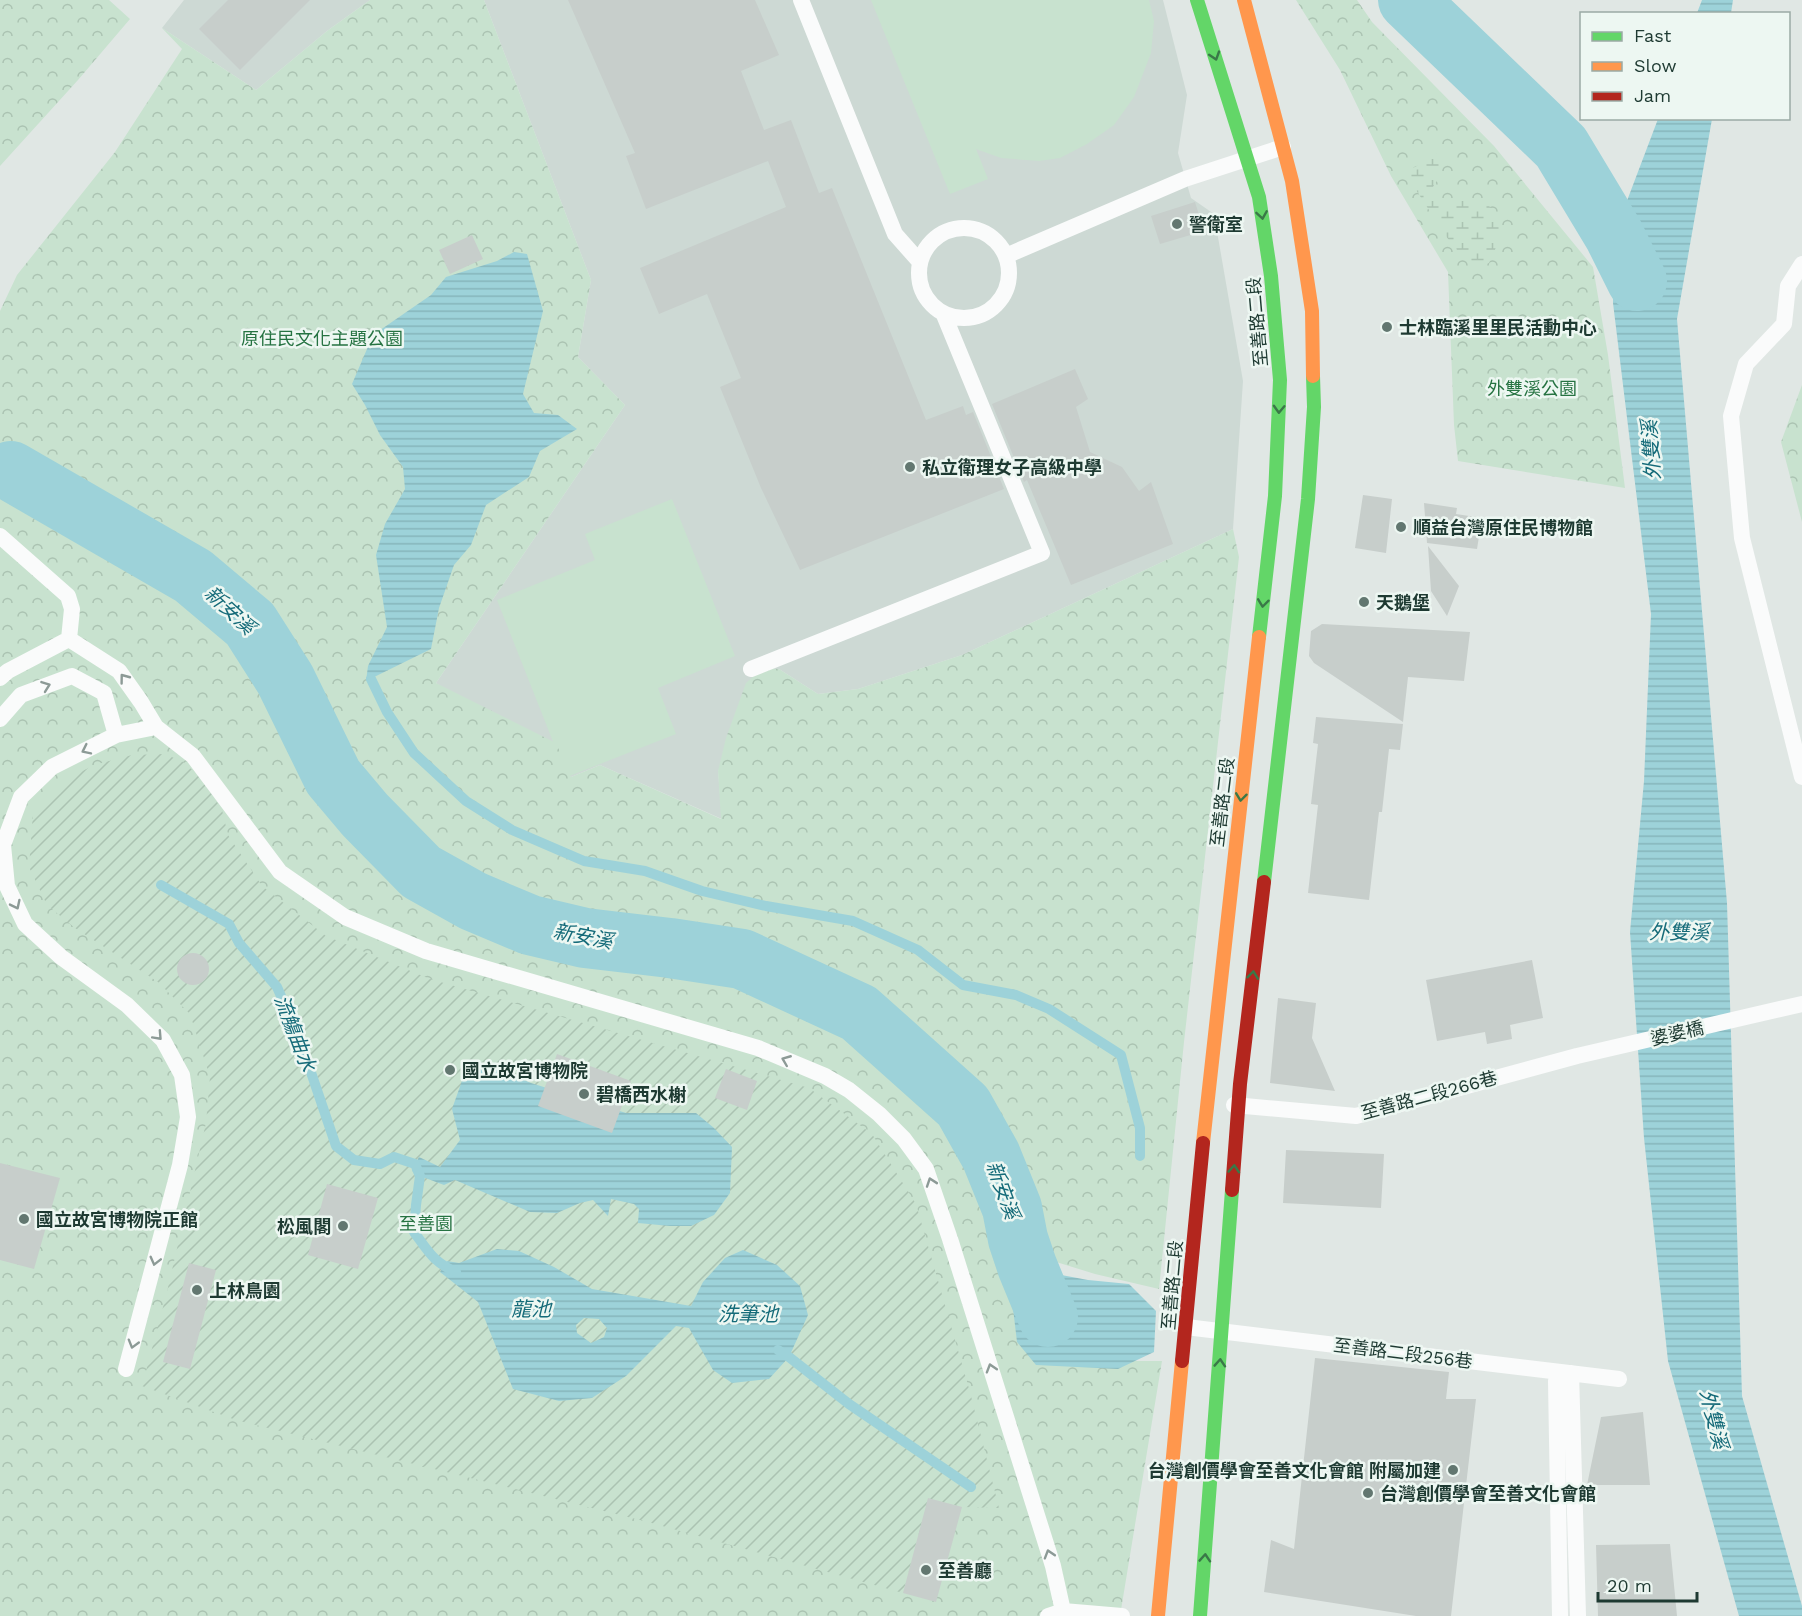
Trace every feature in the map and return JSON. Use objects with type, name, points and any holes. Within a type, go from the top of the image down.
[{"type":"street","name":"至善路二段","points":[[1158,1616],[1207,1102],[1275,496],[1280,380],[1271,276],[1258,197],[1197,0]]},
{"type":"street","points":[[1200,1616],[1238,1105],[1308,499],[1314,406],[1312,312],[1292,181],[1244,0]]},
{"type":"lane","points":[[801,0],[895,234],[919,261]]},
{"type":"lane","points":[[1008,255],[1185,179],[1283,147]]},
{"type":"lane","points":[[963,228],[978,230],[991,236],[1008,255],[1010,275],[1007,290],[999,303],[988,313],[973,318],[959,319],[944,315],[932,306],[923,294],[919,279],[919,261],[935,239],[948,231],[963,228]]},
{"type":"lane","points":[[1802,264],[1788,286],[1784,324],[1746,364],[1731,416],[1742,538],[1802,777]]},
{"type":"lane","points":[[751,669],[1042,553],[944,315]]},
{"type":"lane","points":[[0,536],[68,596],[72,609],[69,639]]},
{"type":"lane","points":[[0,678],[8,671],[69,639]]},
{"type":"lane","points":[[69,639],[119,671],[156,727],[193,756],[280,872],[345,917],[426,951],[758,1048],[825,1076],[849,1090],[879,1114],[904,1139],[926,1169],[1053,1566],[1055,1613],[1122,1616]]},
{"type":"lane","points":[[0,719],[21,695],[72,676],[104,693],[116,735]]},
{"type":"lane","points":[[126,1369],[180,1165],[188,1117],[182,1076],[163,1040],[127,1005],[61,957],[25,924],[7,886],[3,844],[21,797],[52,767],[116,735],[156,727]]},
{"type":"lane","name":"婆婆橋","points":[[1577,1056],[1802,1004]]},
{"type":"lane","name":"至善路二段266巷","points":[[1207,1102],[1356,1116],[1577,1056]]},
{"type":"lane","name":"至善路二段256巷","points":[[1186,1327],[1619,1379]]},
{"type":"lane","points":[[1560,1616],[1556,1381],[1571,1373],[1578,1616]]},
{"type":"shaded area","points":[[184,0],[370,0],[327,31],[256,90],[162,28]]},
{"type":"shaded area","name":"私立衛理女子高級中學","points":[[484,0],[1163,0],[1187,95],[1178,153],[1191,198],[1214,214],[1243,381],[1233,529],[962,655],[858,689],[818,694],[779,669],[718,771],[722,819],[600,765],[571,777],[436,683],[625,405],[578,357],[591,280]]},
{"type":"green space","points":[[0,0],[109,0],[130,19],[0,166]]},
{"type":"green space","name":"原住民文化主題公園","points":[[370,0],[484,0],[591,280],[578,357],[625,405],[436,683],[556,743],[571,777],[600,765],[721,819],[718,771],[726,738],[746,683],[763,668],[779,669],[818,694],[858,689],[962,655],[1233,529],[1239,557],[1184,1042],[1159,1289],[1095,1274],[1053,1261],[985,1114],[918,1028],[820,965],[664,928],[544,906],[433,859],[371,802],[329,740],[271,625],[209,570],[51,482],[0,448],[0,311],[17,275],[115,152],[182,49],[162,28],[256,90],[327,31]]},
{"type":"green space","points":[[871,0],[1149,0],[1154,21],[1151,53],[1134,97],[1114,125],[1087,144],[1060,158],[1039,161],[1001,158],[976,149],[988,179],[950,194]]},
{"type":"green space","name":"外雙溪公園","points":[[1296,0],[1357,0],[1372,22],[1494,146],[1593,267],[1608,355],[1625,488],[1458,461],[1454,425],[1448,272],[1391,176],[1340,70]]},
{"type":"green space","points":[[1430,145],[1438,155],[1440,176],[1429,193],[1439,206],[1448,206],[1465,198],[1474,198],[1488,205],[1498,220],[1500,234],[1489,263],[1476,267],[1460,254],[1445,235],[1404,171],[1421,162]]},
{"type":"green space","points":[[1802,385],[1802,522],[1781,442]]},
{"type":"green space","name":"國立故宮博物院","points":[[0,479],[169,580],[232,635],[311,778],[393,872],[558,933],[715,976],[852,1026],[948,1113],[998,1232],[1042,1361],[1162,1361],[1120,1616],[0,1616]]},
{"type":"green space","points":[[672,499],[735,656],[658,688],[676,734],[567,777],[497,600],[595,560],[585,534]]},
{"type":"green space","name":"至善園","points":[[165,754],[183,762],[203,779],[222,810],[228,835],[262,886],[326,936],[430,979],[809,1088],[872,1134],[916,1204],[970,1392],[999,1508],[962,1507],[928,1499],[903,1593],[648,1522],[236,1420],[142,1386],[166,1296],[206,1123],[210,1077],[190,1014],[158,982],[75,928],[47,905],[29,867],[33,813],[58,784],[94,765],[132,755]]},
{"type":"water","points":[[1702,0],[1733,0],[1731,12],[1697,12]]},
{"type":"water","name":"外雙溪","points":[[1658,120],[1712,120],[1677,319],[1727,903],[1742,1396],[1802,1606],[1802,1616],[1739,1616],[1668,1361],[1644,1138],[1630,932],[1644,781],[1651,614],[1613,303],[1614,235]]},
{"type":"water","points":[[514,252],[527,254],[543,311],[523,394],[534,413],[558,415],[577,429],[540,451],[529,477],[486,505],[471,545],[454,565],[439,608],[431,649],[366,681],[368,666],[387,627],[376,555],[385,524],[405,489],[403,467],[380,435],[352,384],[373,335],[431,295],[446,277],[497,261]]},
{"type":"water","points":[[491,1066],[531,1083],[626,1113],[696,1113],[732,1147],[730,1193],[714,1215],[691,1226],[670,1226],[638,1223],[639,1209],[634,1204],[611,1199],[608,1216],[593,1200],[557,1213],[530,1212],[455,1180],[444,1185],[412,1171],[419,1157],[440,1167],[460,1140],[452,1109],[463,1078],[474,1069]]},
{"type":"water","points":[[1027,1238],[1056,1274],[1129,1284],[1156,1311],[1154,1352],[1118,1369],[1036,1365],[1017,1342],[1006,1249],[1018,1239]]},
{"type":"water","name":"龍池","points":[[497,1249],[519,1251],[554,1267],[592,1289],[691,1306],[703,1282],[725,1258],[743,1250],[777,1265],[800,1286],[808,1315],[789,1357],[769,1379],[732,1383],[713,1370],[689,1328],[676,1326],[626,1376],[592,1398],[559,1401],[513,1389],[478,1302],[440,1272],[447,1261],[459,1263]],"holes":[[[584,1318],[599,1319],[607,1328],[604,1337],[591,1343],[577,1333],[576,1325]]]},
{"type":"building","points":[[228,0],[310,0],[240,70],[199,29]]},
{"type":"building","points":[[568,0],[755,0],[779,55],[741,71],[764,130],[791,120],[819,193],[832,188],[926,420],[963,406],[966,415],[973,412],[1004,489],[800,570],[761,488],[720,387],[741,378],[707,294],[659,314],[640,268],[786,207],[768,161],[646,209],[626,156],[635,153]]},
{"type":"building","name":"警衛室","points":[[1195,202],[1204,231],[1160,244],[1151,216]]},
{"type":"building","points":[[472,235],[483,259],[450,274],[439,250]]},
{"type":"building","points":[[1075,369],[1088,399],[1076,407],[1090,452],[1122,467],[1139,491],[1151,482],[1173,544],[1071,585],[1027,480],[1024,482],[992,404]]},
{"type":"building","points":[[1363,495],[1392,499],[1386,553],[1355,548]]},
{"type":"building","points":[[1424,503],[1457,508],[1456,514],[1482,518],[1477,549],[1427,543]]},
{"type":"building","points":[[1428,546],[1459,586],[1447,616],[1431,591]]},
{"type":"building","points":[[1322,624],[1470,632],[1464,681],[1408,677],[1403,722],[1314,663],[1309,656],[1311,631]]},
{"type":"building","points":[[1316,717],[1403,724],[1400,750],[1389,749],[1369,900],[1308,893],[1318,805],[1311,804],[1318,744],[1313,743]]},
{"type":"building","points":[[193,953],[205,957],[209,969],[205,981],[193,985],[181,981],[177,969],[181,957]]},
{"type":"building","points":[[1532,960],[1543,1018],[1510,1025],[1512,1039],[1487,1044],[1485,1032],[1437,1041],[1426,980]]},
{"type":"building","points":[[1278,998],[1316,1003],[1312,1038],[1335,1091],[1270,1083]]},
{"type":"building","name":"碧橋西水榭","points":[[557,1054],[631,1081],[612,1133],[538,1106]]},
{"type":"building","points":[[726,1069],[757,1081],[747,1110],[715,1098]]},
{"type":"building","points":[[1286,1150],[1384,1154],[1381,1208],[1283,1203]]},
{"type":"building","name":"國立故宮博物院正館","points":[[0,1163],[60,1178],[34,1269],[0,1260]]},
{"type":"building","name":"松風閣","points":[[327,1184],[378,1198],[358,1269],[308,1255]]},
{"type":"building","points":[[189,1263],[216,1270],[190,1369],[163,1362]]},
{"type":"building","name":"台灣創價學會至善文化會館","points":[[1315,1358],[1449,1372],[1446,1399],[1476,1399],[1451,1616],[1416,1616],[1264,1592],[1271,1540],[1294,1549]]},
{"type":"building","points":[[1643,1412],[1650,1485],[1587,1485],[1601,1417]]},
{"type":"building","points":[[928,1498],[962,1507],[936,1602],[903,1593]]},
{"type":"building","points":[[1670,1544],[1677,1616],[1598,1616],[1596,1545]]},
{"type":"waterway","name":"外雙溪","points":[[1408,0],[1561,147],[1614,235],[1637,281]]},
{"type":"waterway","name":"新安溪","points":[[11,471],[193,576],[250,624],[285,679],[333,777],[365,815],[421,872],[473,901],[530,925],[585,938],[742,959],[859,1013],[963,1106],[991,1156],[1012,1208],[1018,1239],[1048,1317]]},
{"type":"waterway","points":[[371,679],[387,712],[414,753],[466,801],[512,830],[584,861],[645,871],[702,891],[766,906],[853,921],[918,950],[963,985],[1016,995],[1049,1009],[1121,1055],[1140,1128],[1140,1156]]},
{"type":"waterway","name":"流觴曲水","points":[[161,885],[229,924],[239,943],[277,987],[299,1037],[336,1146],[354,1160],[380,1164],[394,1157],[415,1164],[420,1176],[414,1232],[437,1260],[456,1272]]},
{"type":"waterway","points":[[778,1350],[849,1404],[971,1487]]},
{"type":"traffic: fast","points":[[1197,0],[1259,197],[1271,276],[1280,380],[1275,496],[1259,637]]},
{"type":"traffic: fast","points":[[1264,882],[1308,499],[1314,407],[1313,376]]},
{"type":"traffic: fast","points":[[1200,1616],[1232,1190]]},
{"type":"traffic: slow","points":[[1244,0],[1292,181],[1312,311],[1313,376]]},
{"type":"traffic: slow","points":[[1203,1143],[1259,637]]},
{"type":"traffic: slow","points":[[1158,1616],[1182,1361]]},
{"type":"traffic: jam","points":[[1232,1190],[1240,1084],[1264,882]]},
{"type":"traffic: jam","points":[[1182,1361],[1203,1143]]},
{"type":"place","name":"警衛室","points":[[1177,224]]},
{"type":"place","name":"士林臨溪里里民活動中心","points":[[1387,327]]},
{"type":"place","name":"私立衛理女子高級中學","points":[[910,467]]},
{"type":"place","name":"順益台灣原住民博物館","points":[[1401,527]]},
{"type":"place","name":"天鵝堡","points":[[1364,602]]},
{"type":"place","name":"國立故宮博物院","points":[[450,1070]]},
{"type":"place","name":"碧橋西水榭","points":[[584,1094]]},
{"type":"place","name":"國立故宮博物院正館","points":[[24,1219]]},
{"type":"place","name":"松風閣","points":[[343,1226]]},
{"type":"place","name":"上林鳥園","points":[[197,1290]]},
{"type":"place","name":"台灣創價學會至善文化會館 附屬加建","points":[[1453,1470]]},
{"type":"place","name":"台灣創價學會至善文化會館","points":[[1368,1493]]},
{"type":"place","name":"至善廳","points":[[926,1570]]},
{"type":"water label","name":"洗筆池","points":[[748,1314]]}]
